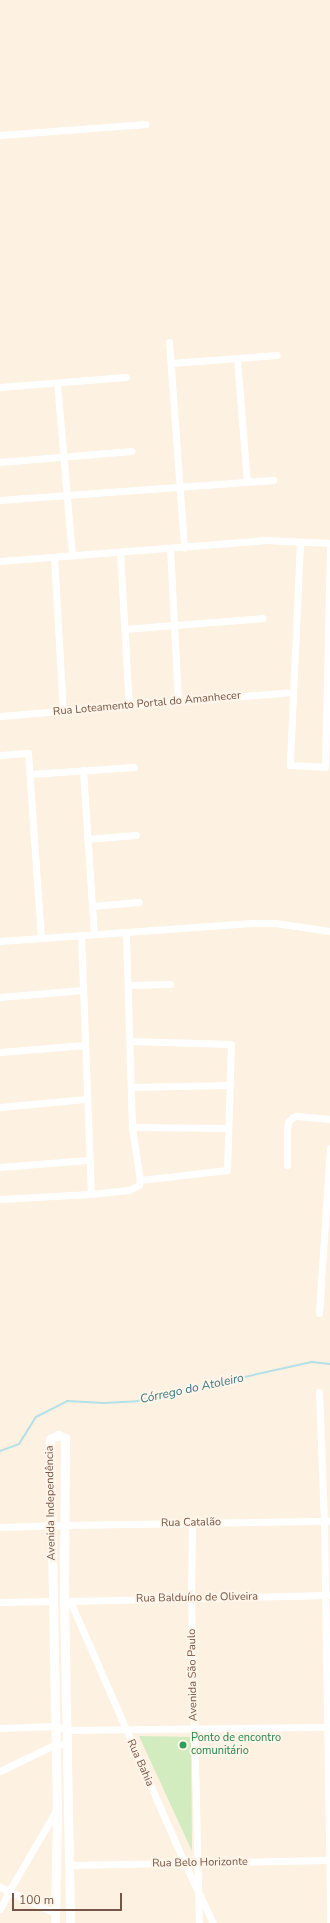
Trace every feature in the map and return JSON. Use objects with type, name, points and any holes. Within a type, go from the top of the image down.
[{"type":"street","points":[[0,135],[146,124]]},
{"type":"street","points":[[169,342],[181,487],[184,547]]},
{"type":"street","points":[[171,362],[237,359],[277,355]]},
{"type":"street","points":[[237,359],[247,482]]},
{"type":"street","points":[[0,387],[126,377]]},
{"type":"street","points":[[57,382],[72,556]]},
{"type":"street","points":[[0,462],[132,451]]},
{"type":"street","points":[[0,500],[273,480]]},
{"type":"street","points":[[0,561],[266,540],[330,543]]},
{"type":"street","points":[[300,542],[290,764],[325,767],[330,548]]},
{"type":"street","points":[[170,548],[178,702]]},
{"type":"street","points":[[120,552],[128,706]]},
{"type":"street","points":[[54,557],[64,711]]},
{"type":"street","points":[[124,629],[263,618]]},
{"type":"street","name":"Rua Loteamento Portal do Amanhecer","points":[[0,716],[293,692]]},
{"type":"street","points":[[0,755],[28,753],[41,938]]},
{"type":"street","points":[[30,774],[134,767]]},
{"type":"street","points":[[82,770],[94,934]]},
{"type":"street","points":[[87,840],[136,835]]},
{"type":"street","points":[[92,906],[139,902]]},
{"type":"street","points":[[0,941],[251,923],[275,923],[330,931]]},
{"type":"street","points":[[0,1200],[129,1190],[135,1188],[140,1180],[132,1127],[126,932]]},
{"type":"street","points":[[81,935],[88,1160],[91,1194]]},
{"type":"street","points":[[128,985],[170,984]]},
{"type":"street","points":[[0,997],[83,990]]},
{"type":"street","points":[[130,1040],[231,1044],[227,1170],[140,1180]]},
{"type":"street","points":[[0,1052],[85,1045]]},
{"type":"street","points":[[131,1087],[230,1085]]},
{"type":"street","points":[[0,1107],[86,1099]]},
{"type":"street","points":[[287,1165],[288,1122],[296,1116],[330,1119]]},
{"type":"street","points":[[132,1127],[228,1128]]},
{"type":"street","points":[[319,1312],[330,1148]]},
{"type":"street","points":[[0,1167],[88,1160]]},
{"type":"street","points":[[319,1392],[327,1522],[330,1923]]},
{"type":"street","name":"Avenida Independência","points":[[55,1923],[57,1809],[54,1745],[55,1726],[50,1439],[58,1435],[65,1438],[64,1524],[67,1601],[70,1923]]},
{"type":"street","name":"Rua Catalão","points":[[0,1527],[52,1526],[64,1524],[327,1522]]},
{"type":"street","name":"Avenida São Paulo","points":[[192,1523],[192,1598],[199,1923]]},
{"type":"street","name":"Rua Balduíno de Oliveira","points":[[67,1601],[327,1595]]},
{"type":"street","points":[[0,1602],[53,1601]]},
{"type":"street","name":"Rua Bahia","points":[[67,1601],[199,1896],[213,1923]]},
{"type":"street","points":[[0,1728],[55,1726],[68,1730],[124,1728],[195,1729],[328,1727]]},
{"type":"street","points":[[0,1771],[54,1745],[68,1744]]},
{"type":"street","points":[[0,1910],[9,1891],[57,1809]]},
{"type":"street","points":[[55,1856],[70,1855]]},
{"type":"street","name":"Rua Belo Horizonte","points":[[70,1869],[329,1860]]},
{"type":"street","points":[[55,1875],[70,1869]]},
{"type":"street","points":[[0,1886],[55,1913]]},
{"type":"green space","points":[[139,1736],[191,1737],[192,1851]]},
{"type":"waterway","name":"Córrego do Atoleiro","points":[[0,1451],[19,1444],[36,1417],[67,1401],[104,1403],[137,1401],[312,1362],[330,1364]]},
{"type":"place","name":"Ponto de encontro comunitário","points":[[183,1745]]}]
